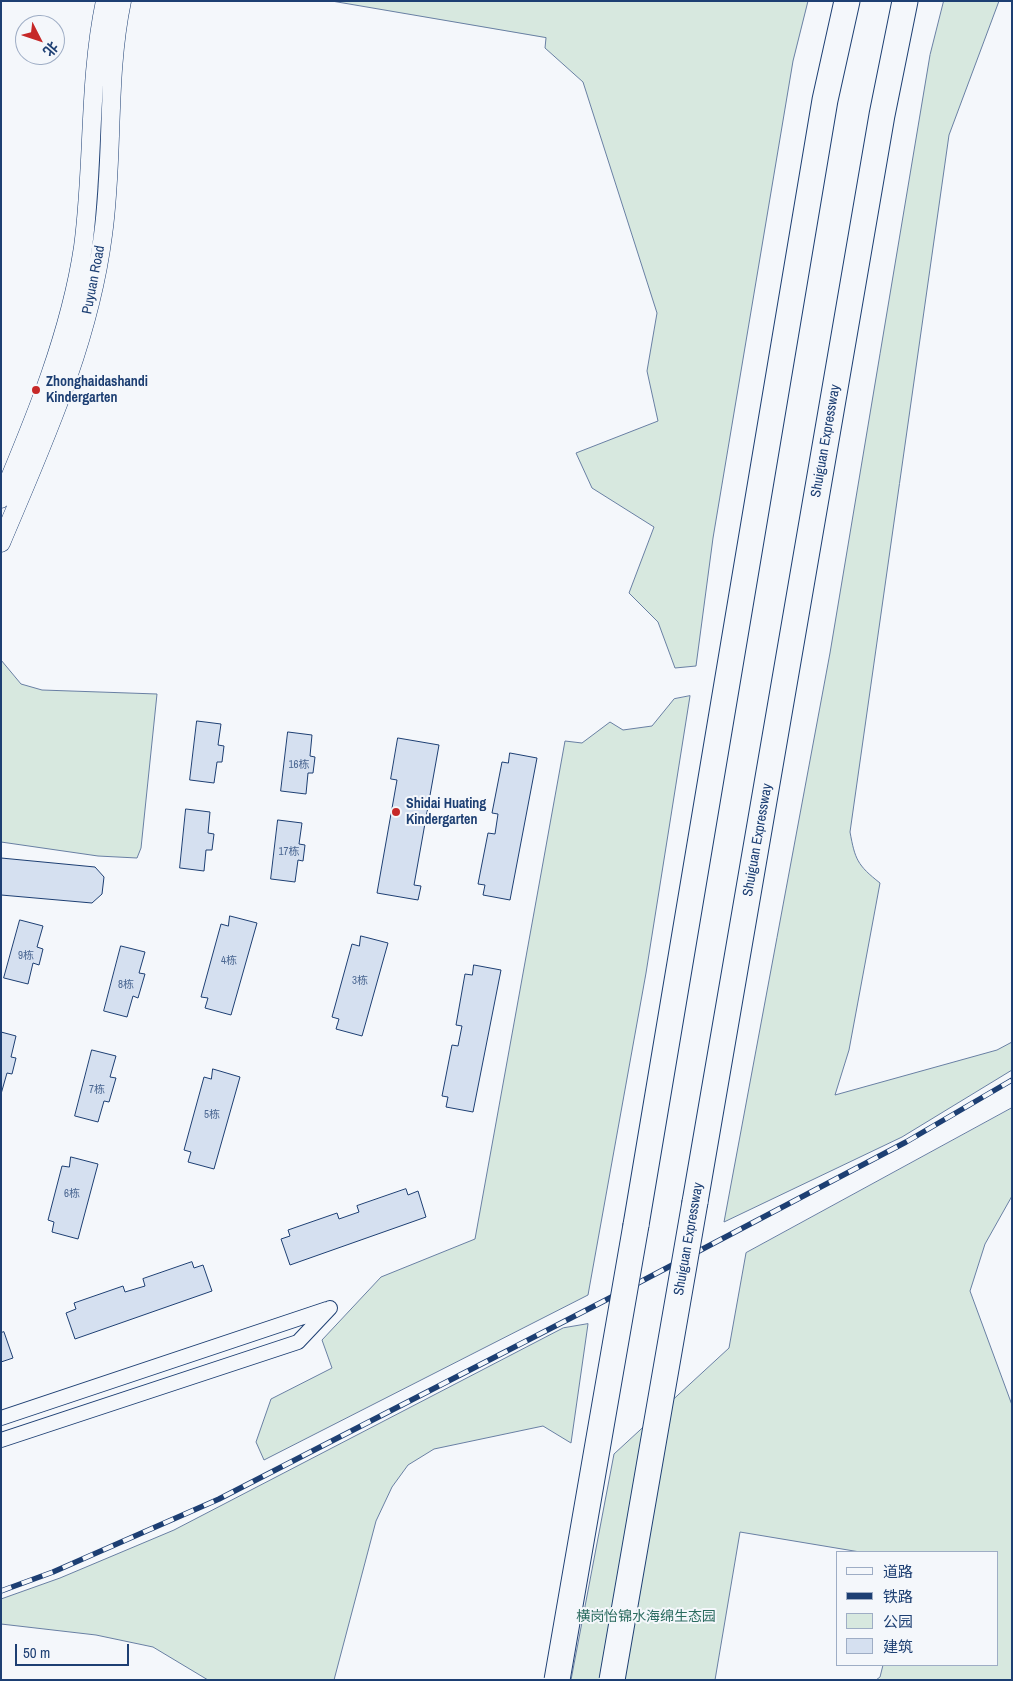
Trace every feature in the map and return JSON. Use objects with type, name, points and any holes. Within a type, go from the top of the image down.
[{"type":"highway","points":[[557,1680],[636,1225],[824,110],[848,1]]},
{"type":"highway","name":"Shuiguan Expressway","points":[[612,1680],[882,114],[906,1]]},
{"type":"street","name":"Puyuan Road","points":[[1,499],[43,394],[67,320],[82,248],[90,181],[94,70],[98,34],[105,1]]},
{"type":"street","name":"Puyuan Road","points":[[1,544],[65,389],[89,311],[103,235],[115,38],[122,1]]},
{"type":"street","points":[[1,1418],[330,1308],[298,1342],[1,1440]]},
{"type":"green space","points":[[332,1],[808,1],[793,61],[713,538],[696,666],[675,668],[658,622],[629,593],[654,527],[592,488],[576,453],[658,421],[647,371],[657,313],[583,82],[545,48],[546,38]]},
{"type":"green space","points":[[944,1],[999,1],[949,135],[850,832],[858,861],[880,883],[849,1050],[835,1095],[997,1050],[1012,1042],[1012,1070],[902,1137],[724,1222],[830,653],[930,55]]},
{"type":"green space","points":[[1,660],[21,684],[42,690],[157,694],[141,848],[137,858],[98,856],[1,842]]},
{"type":"green space","points":[[690,696],[646,973],[588,1295],[264,1460],[256,1442],[271,1399],[332,1368],[322,1340],[381,1277],[475,1239],[565,741],[582,743],[610,722],[623,730],[652,726],[674,699]]},
{"type":"green space","name":"横岗怡锦水海绵生态园","points":[[1012,1108],[1012,1196],[985,1244],[970,1291],[1012,1405],[1012,1680],[876,1680],[880,1677],[883,1666],[998,1666],[998,1551],[854,1551],[740,1532],[715,1680],[571,1680],[614,1454],[729,1348],[746,1253]]},
{"type":"green space","points":[[588,1324],[571,1443],[543,1426],[434,1449],[408,1465],[392,1487],[376,1521],[334,1680],[208,1680],[153,1647],[96,1635],[1,1624],[1,1599],[60,1578],[174,1530],[563,1328]]},
{"type":"building","points":[[197,721],[221,724],[218,745],[224,746],[222,762],[217,762],[214,783],[190,780]]},
{"type":"building","points":[[288,732],[312,735],[310,756],[315,757],[313,773],[308,773],[306,794],[281,791]]},
{"type":"building","points":[[398,738],[439,745],[414,885],[421,886],[418,900],[377,893],[397,780],[391,779]]},
{"type":"building","points":[[510,753],[537,758],[510,900],[483,895],[485,885],[478,884],[488,833],[495,834],[498,814],[492,813],[502,762],[508,763]]},
{"type":"building","points":[[186,809],[210,812],[208,833],[214,834],[212,850],[206,850],[204,871],[180,868]]},
{"type":"building","points":[[278,820],[302,823],[299,844],[305,845],[303,861],[298,860],[295,882],[271,879]]},
{"type":"building","points":[[1,858],[95,867],[104,877],[102,894],[92,903],[1,895]]},
{"type":"building","points":[[230,916],[257,923],[231,1015],[205,1008],[208,998],[201,997],[221,924],[228,926]]},
{"type":"building","points":[[20,920],[43,926],[37,947],[43,949],[39,965],[33,963],[28,984],[4,978]]},
{"type":"building","points":[[361,936],[388,943],[362,1036],[336,1029],[339,1019],[332,1017],[352,944],[359,946]]},
{"type":"building","points":[[121,946],[145,952],[139,973],[145,974],[138,998],[133,996],[127,1017],[104,1011]]},
{"type":"building","points":[[474,965],[501,970],[473,1112],[446,1107],[448,1097],[442,1096],[452,1045],[458,1046],[462,1026],[456,1025],[465,974],[472,975]]},
{"type":"building","points":[[1,1032],[16,1036],[11,1057],[16,1058],[12,1074],[7,1073],[1,1094]]},
{"type":"building","points":[[92,1050],[116,1056],[110,1077],[116,1078],[109,1102],[104,1101],[98,1122],[75,1116]]},
{"type":"building","points":[[213,1069],[240,1077],[214,1169],[188,1162],[191,1152],[184,1150],[204,1077],[211,1079]]},
{"type":"building","points":[[71,1157],[98,1164],[78,1239],[52,1232],[54,1222],[48,1220],[62,1166],[69,1167]]},
{"type":"building","points":[[406,1189],[408,1195],[418,1191],[426,1217],[290,1265],[281,1239],[290,1236],[288,1230],[337,1213],[339,1219],[359,1212],[357,1206]]},
{"type":"building","points":[[192,1262],[194,1268],[203,1265],[212,1291],[75,1339],[66,1313],[76,1309],[74,1303],[123,1286],[125,1292],[145,1286],[143,1279]]},
{"type":"building","points":[[4,1332],[13,1358],[1,1362],[1,1333]]},
{"type":"railway","points":[[1,1591],[53,1572],[219,1499],[602,1302],[906,1142],[1012,1080]]},
{"type":"place","name":"Zhonghaidashandi Kindergarten","points":[[36,390]]},
{"type":"place","name":"Shidai Huating Kindergarten","points":[[396,812]]}]
